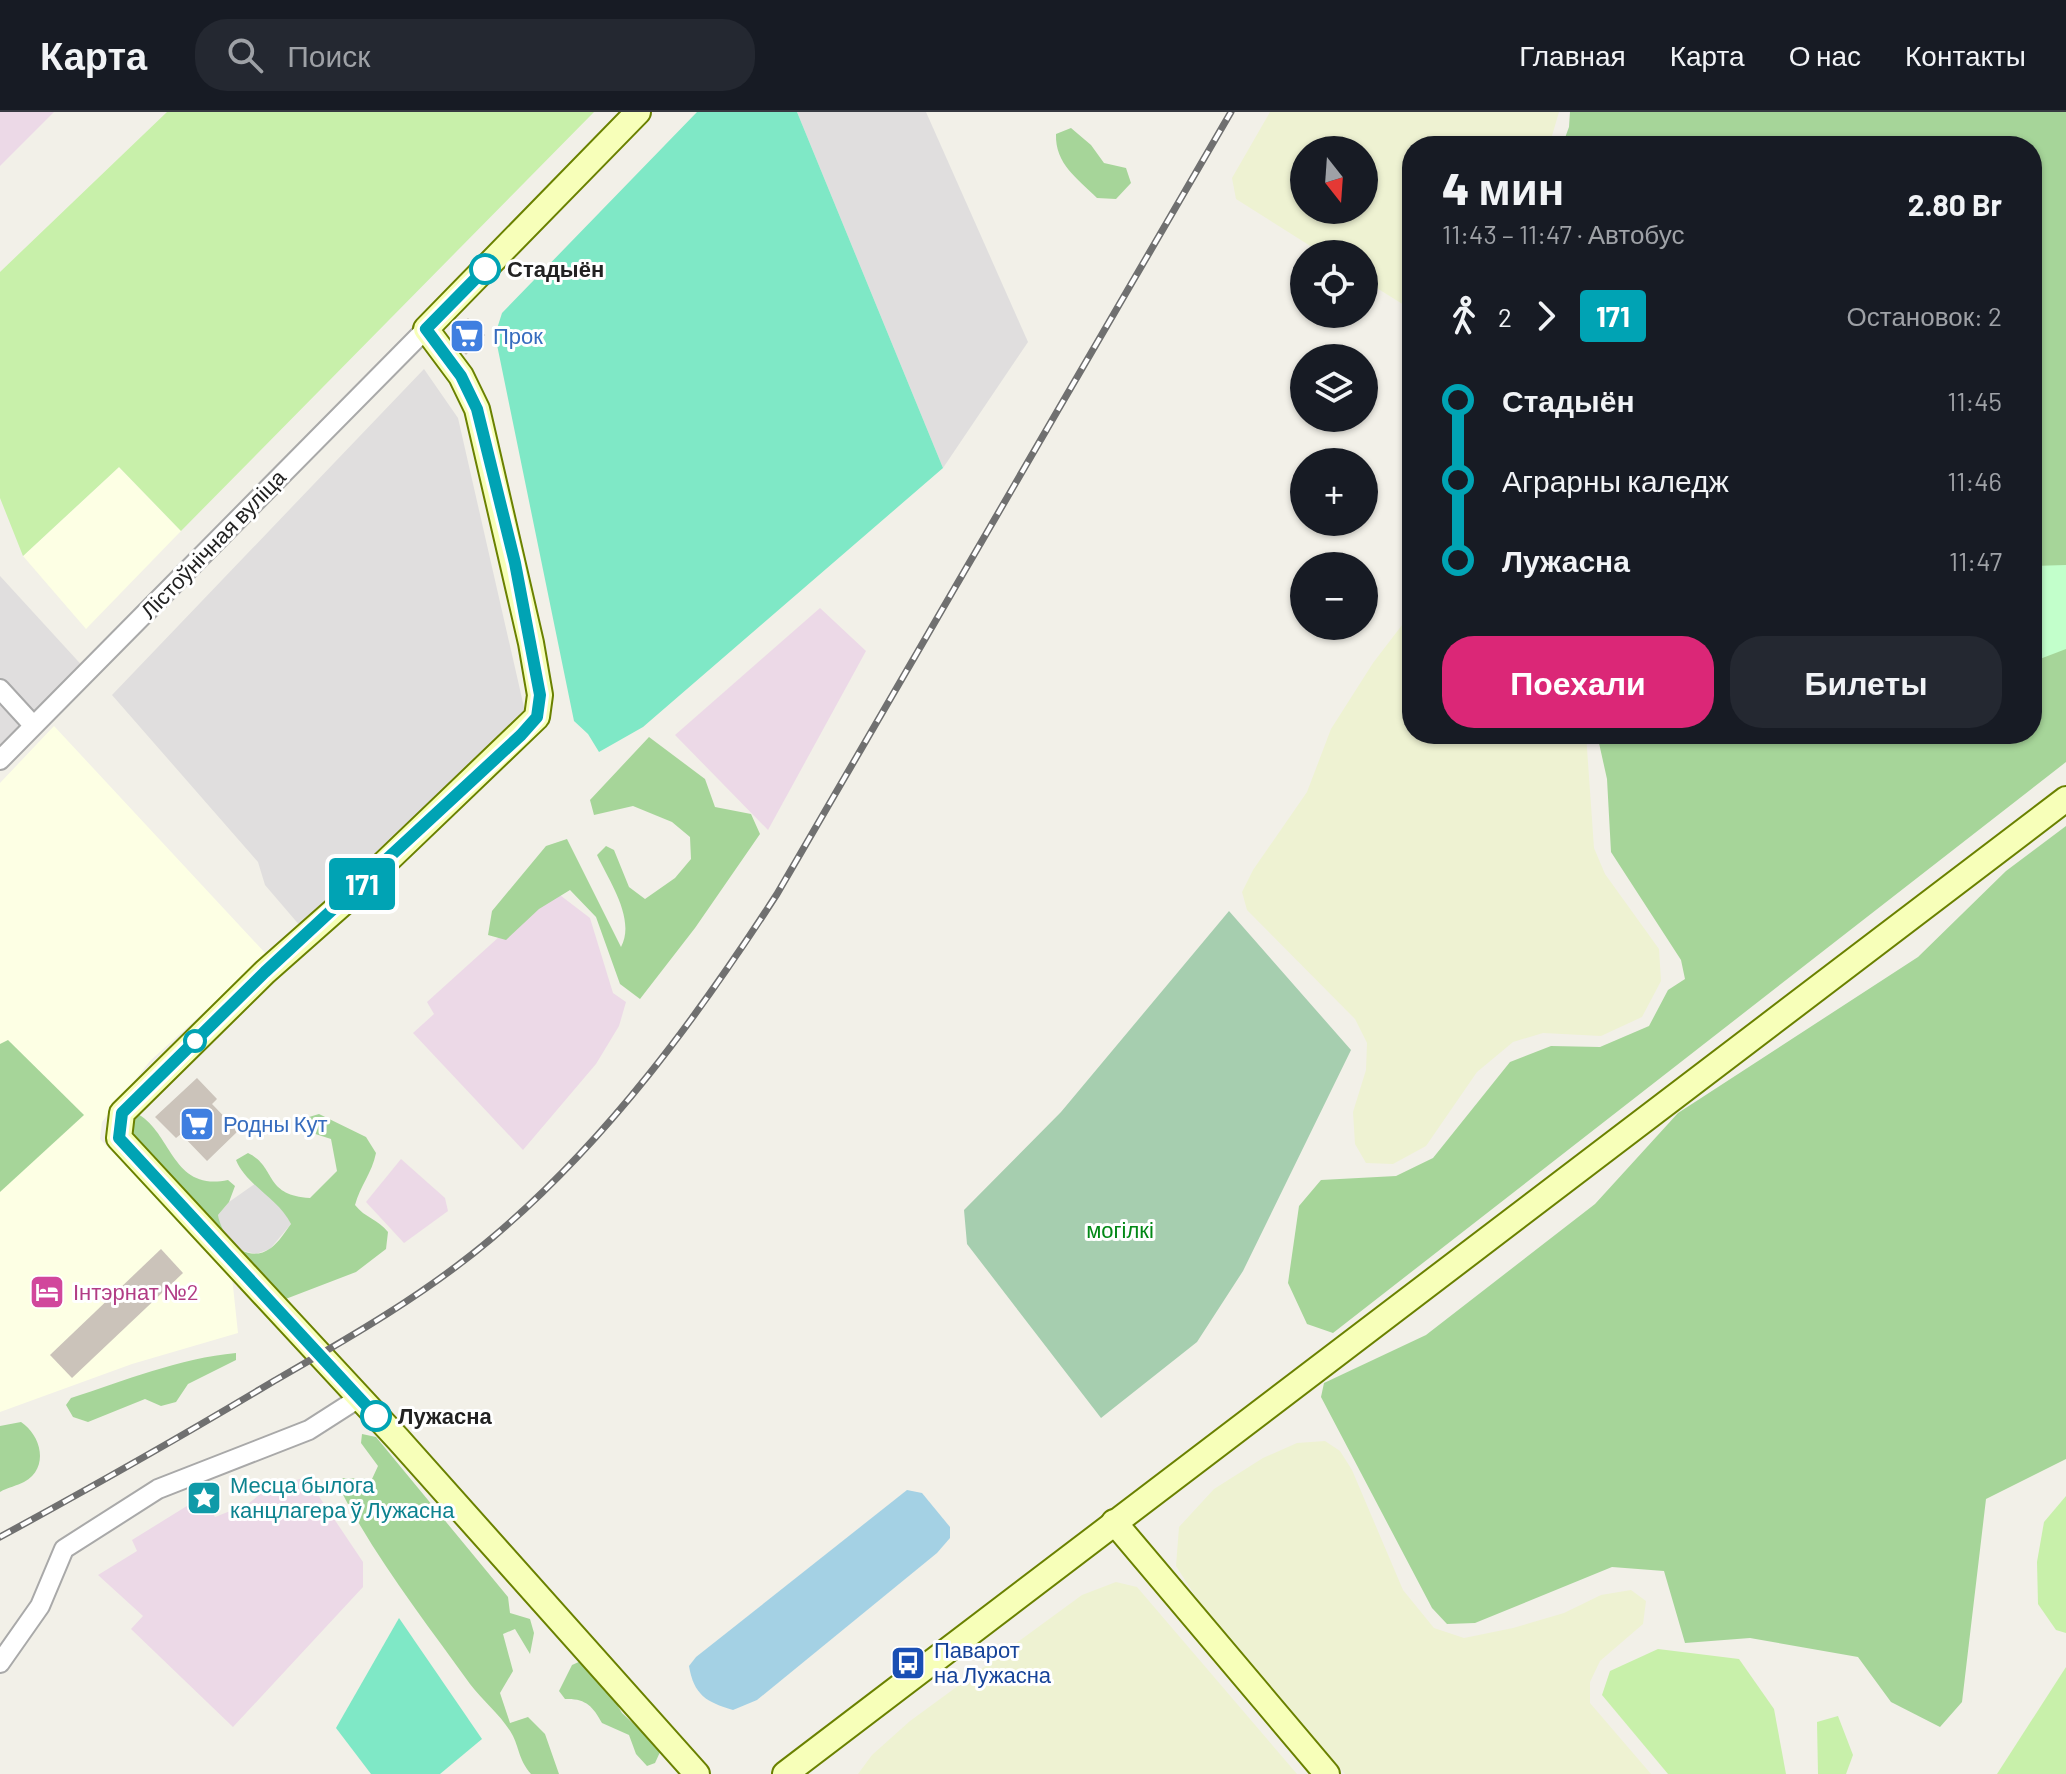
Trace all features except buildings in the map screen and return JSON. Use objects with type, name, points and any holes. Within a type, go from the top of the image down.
[{"type":"street","points":[[638,112],[426,329],[461,376],[477,409],[531,643],[540,695],[537,717],[265,972],[122,1113],[119,1138],[359,1398],[697,1774]]},
{"type":"street","name":"Лістоўнічная вуліца","points":[[0,760],[426,329]]},
{"type":"street","points":[[0,689],[33,725]]},
{"type":"street","points":[[785,1774],[2066,799]]},
{"type":"street","points":[[0,1663],[40,1606],[64,1549],[158,1489],[309,1430],[359,1398]]},
{"type":"street","points":[[1114,1522],[1327,1774]]},
{"type":"shaded area","points":[[0,112],[54,112],[0,166]]},
{"type":"shaded area","points":[[797,112],[926,112],[1028,342],[943,468]]},
{"type":"shaded area","points":[[1270,112],[1559,112],[1552,136],[1402,136],[1402,304],[1378,289],[1378,240],[1301,240],[1236,199],[1232,178]]},
{"type":"shaded area","points":[[424,369],[458,418],[526,716],[301,927],[265,885],[258,862],[112,695]]},
{"type":"shaded area","points":[[119,467],[181,531],[86,629],[23,556]]},
{"type":"shaded area","points":[[0,576],[87,671],[0,752]]},
{"type":"shaded area","points":[[820,608],[866,651],[768,830],[675,735]]},
{"type":"shaded area","points":[[1402,625],[1402,744],[1587,744],[1594,848],[1605,874],[1659,949],[1661,981],[1642,1017],[1601,1036],[1543,1033],[1513,1042],[1477,1072],[1426,1146],[1393,1164],[1366,1163],[1355,1144],[1353,1112],[1366,1070],[1367,1043],[1355,1019],[1247,910],[1242,892],[1253,870],[1307,792],[1331,729],[1373,663]]},
{"type":"shaded area","points":[[54,726],[267,955],[150,1061],[102,1122],[100,1139],[232,1277],[238,1333],[132,1364],[0,1412],[0,783]]},
{"type":"shaded area","points":[[552,889],[590,918],[613,993],[626,1002],[619,1026],[596,1064],[523,1150],[413,1033],[434,1014],[427,1002]]},
{"type":"shaded area","points":[[401,1159],[445,1198],[448,1211],[404,1243],[366,1202]]},
{"type":"shaded area","points":[[256,1183],[286,1214],[291,1224],[270,1249],[256,1254],[236,1249],[220,1228],[218,1215],[229,1202]]},
{"type":"shaded area","points":[[1325,1441],[1340,1451],[1352,1470],[1403,1590],[1434,1628],[1464,1638],[1564,1613],[1601,1595],[1631,1590],[1646,1601],[1643,1624],[1600,1661],[1590,1682],[1590,1703],[1651,1774],[1345,1774],[1205,1611],[1176,1566],[1179,1527],[1214,1489],[1263,1458],[1297,1443]]},
{"type":"shaded area","points":[[306,1477],[363,1562],[363,1587],[233,1727],[131,1629],[143,1616],[98,1575],[137,1551],[132,1540],[203,1496],[215,1517],[248,1504],[265,1490]]},
{"type":"shaded area","points":[[1116,1582],[1137,1587],[1297,1774],[858,1774],[872,1755],[910,1721],[1082,1595]]},
{"type":"green space","points":[[167,112],[594,112],[181,531],[119,467],[23,556],[0,498],[0,272]]},
{"type":"green space","points":[[697,112],[797,112],[943,468],[643,727],[599,752],[588,734],[574,721],[495,335],[502,313]]},
{"type":"green space","points":[[1570,112],[2066,112],[2066,762],[1333,1333],[1307,1324],[1288,1283],[1299,1206],[1321,1180],[1396,1176],[1433,1158],[1510,1062],[1551,1046],[1600,1047],[1649,1026],[1668,990],[1685,979],[1681,960],[1611,852],[1607,779],[1599,744],[2042,744],[2042,136],[1566,136]]},
{"type":"green space","points":[[1071,128],[1091,145],[1104,163],[1126,168],[1131,183],[1116,199],[1097,198],[1063,162],[1056,134]]},
{"type":"green space","points":[[2066,565],[2066,649],[2042,658],[2042,566]]},
{"type":"green space","points":[[649,737],[705,779],[715,807],[751,814],[760,834],[695,928],[640,999],[620,984],[596,917],[570,890],[539,909],[506,940],[488,935],[492,911],[546,846],[567,839],[621,947],[625,936],[623,912],[597,855],[606,846],[614,850],[629,887],[645,899],[675,878],[691,859],[690,837],[672,822],[633,806],[594,815],[590,800]]},
{"type":"green space","points":[[2066,826],[2066,1459],[1986,1499],[1962,1702],[1940,1727],[1891,1702],[1858,1657],[1750,1638],[1685,1643],[1664,1571],[1612,1567],[1475,1623],[1447,1624],[1432,1608],[1321,1397],[1324,1383],[1426,1335],[1595,1204],[1678,1113],[1918,957],[2006,871]]},
{"type":"green space","name":"могілкі","points":[[1229,911],[1351,1050],[1243,1271],[1197,1342],[1101,1418],[967,1244],[964,1210],[1061,1112]]},
{"type":"green space","points":[[8,1040],[84,1115],[0,1192],[0,1044]]},
{"type":"green space","points":[[136,1113],[158,1133],[183,1169],[195,1177],[209,1181],[228,1180],[235,1186],[229,1202],[218,1215],[220,1224],[237,1247],[253,1254],[271,1248],[291,1224],[247,1177],[236,1160],[248,1153],[285,1192],[310,1198],[337,1171],[331,1139],[306,1131],[309,1117],[319,1114],[366,1137],[376,1153],[355,1205],[388,1232],[386,1249],[356,1272],[283,1300],[265,1290],[128,1139],[125,1126]]},
{"type":"green space","points":[[236,1353],[236,1360],[188,1384],[176,1402],[161,1406],[145,1399],[88,1422],[73,1417],[66,1405],[71,1398],[152,1371]]},
{"type":"green space","points":[[21,1422],[38,1443],[40,1460],[32,1476],[0,1492],[0,1426]]},
{"type":"green space","points":[[362,1434],[376,1437],[508,1597],[510,1613],[530,1619],[534,1633],[530,1654],[515,1629],[503,1634],[513,1671],[500,1693],[510,1723],[528,1717],[545,1734],[559,1774],[531,1774],[509,1729],[470,1684],[417,1611],[352,1511],[338,1485],[342,1478],[372,1479],[378,1466],[361,1443]]},
{"type":"green space","points":[[2066,1496],[2066,1633],[2056,1630],[2038,1604],[2037,1562],[2044,1522]]},
{"type":"green space","points":[[399,1618],[482,1739],[440,1774],[371,1774],[336,1728]]},
{"type":"green space","points":[[1658,1649],[1739,1659],[1774,1709],[1786,1774],[1668,1774],[1602,1695],[1610,1671]]},
{"type":"green space","points":[[581,1661],[598,1673],[622,1713],[661,1750],[655,1763],[647,1766],[636,1754],[629,1735],[602,1723],[588,1704],[565,1699],[559,1691],[572,1665]]},
{"type":"green space","points":[[2066,1667],[2066,1774],[1997,1774]]},
{"type":"green space","points":[[1838,1716],[1853,1755],[1846,1774],[1818,1774],[1817,1722]]},
{"type":"water","points":[[907,1490],[922,1493],[950,1527],[950,1538],[937,1553],[757,1700],[733,1710],[715,1704],[698,1691],[689,1666],[696,1657]]},
{"type":"railway","points":[[0,1537],[206,1421],[414,1297],[467,1258],[534,1201],[611,1120],[682,1032],[777,894],[1231,112]]},
{"type":"bus line","name":"171","points":[[376,1416],[119,1138],[122,1113],[265,972],[343,903],[537,717],[540,695],[531,643],[477,409],[461,376],[426,329],[485,269]]},
{"type":"place","name":"Стадыён","points":[[485,269]]},
{"type":"place","name":"Прок","points":[[467,336]]},
{"type":"place","name":"Родны Кут","points":[[197,1124]]},
{"type":"place","name":"Інтэрнат №2","points":[[47,1292]]},
{"type":"place","name":"Лужасна","points":[[376,1416]]},
{"type":"place","name":"Месца былога канцлагера ў Лужасна","points":[[204,1498]]},
{"type":"place","name":"Паварот на Лужасна","points":[[908,1663]]}]
